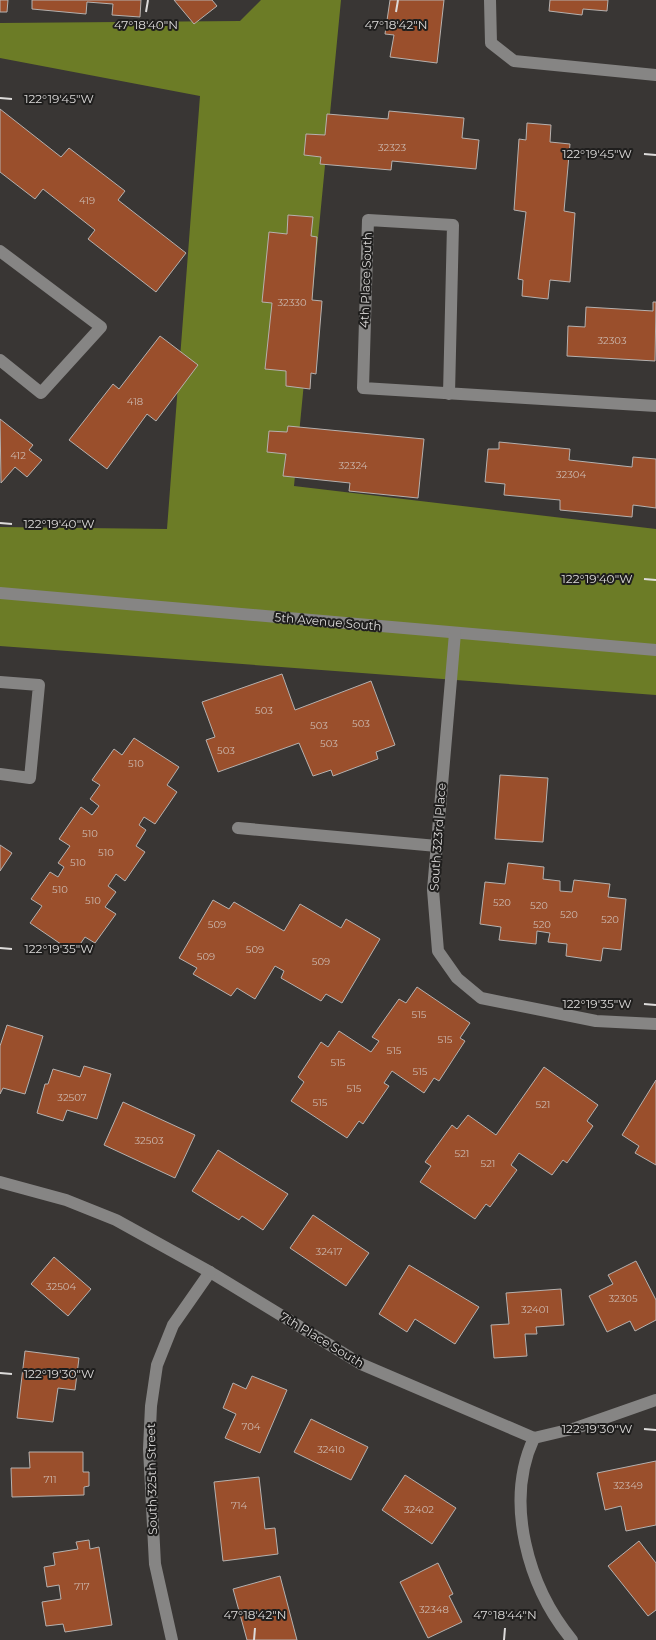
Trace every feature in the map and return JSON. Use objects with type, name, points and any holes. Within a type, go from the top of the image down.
[{"type":"street","points":[[490,0],[491,43],[514,61],[656,75]]},
{"type":"street","name":"4th Place South","points":[[449,394],[453,225],[368,220],[363,388],[449,394],[656,406]]},
{"type":"street","points":[[0,251],[101,328],[41,393],[0,360]]},
{"type":"street","name":"5th Avenue South","points":[[0,593],[656,650]]},
{"type":"street","name":"South 323rd Place","points":[[455,633],[433,890],[438,951],[457,978],[481,998],[596,1021],[656,1024]]},
{"type":"street","points":[[0,682],[39,685],[30,778],[0,774]]},
{"type":"street","points":[[238,828],[437,846]]},
{"type":"street","name":"7th Place South","points":[[0,1182],[66,1200],[116,1220],[210,1272],[361,1364],[534,1438]]},
{"type":"street","name":"South 325th Street","points":[[172,1640],[155,1564],[148,1449],[151,1406],[157,1365],[173,1326],[210,1272]]},
{"type":"street","points":[[572,1640],[558,1623],[544,1598],[524,1537],[520,1510],[521,1480],[526,1456],[534,1438],[576,1428],[656,1400]]},
{"type":"green space","points":[[261,0],[341,0],[294,486],[656,529],[656,695],[0,646],[0,527],[167,529],[200,96],[0,58],[0,23],[240,21]]},
{"type":"building","points":[[0,0],[8,0],[7,12],[0,12]]},
{"type":"building","points":[[32,0],[141,0],[140,17],[112,15],[113,4],[87,2],[86,14],[32,9]]},
{"type":"building","points":[[174,0],[212,0],[217,6],[194,24]]},
{"type":"building","points":[[390,0],[444,0],[437,63],[390,57],[394,35],[385,34]]},
{"type":"building","points":[[550,0],[608,0],[607,11],[583,9],[582,15],[549,11]]},
{"type":"building","points":[[0,109],[61,157],[69,148],[125,191],[118,200],[186,253],[156,292],[88,239],[95,230],[43,189],[35,199],[0,172]]},
{"type":"building","points":[[389,111],[464,118],[462,138],[479,140],[476,169],[392,161],[391,170],[320,164],[321,157],[304,155],[306,134],[325,135],[327,114],[388,119]]},
{"type":"building","points":[[527,123],[551,125],[550,142],[570,144],[564,211],[575,213],[570,282],[550,280],[548,299],[522,296],[523,280],[518,279],[526,212],[514,210],[519,139],[526,140]]},
{"type":"building","points":[[288,215],[313,217],[311,236],[317,237],[312,300],[322,301],[316,374],[311,373],[310,389],[286,386],[286,371],[265,369],[272,303],[262,302],[269,232],[287,234]]},
{"type":"building","points":[[653,302],[656,302],[655,361],[567,356],[568,326],[585,327],[586,307],[653,311]]},
{"type":"building","points":[[160,336],[198,365],[156,421],[147,414],[107,469],[69,440],[113,384],[119,389]]},
{"type":"building","points":[[0,419],[33,445],[29,450],[42,460],[27,477],[15,467],[1,483]]},
{"type":"building","points":[[288,426],[424,439],[418,498],[349,491],[350,483],[283,476],[286,454],[267,452],[269,431],[287,432]]},
{"type":"building","points":[[499,442],[570,449],[569,460],[632,467],[633,457],[656,459],[656,508],[633,505],[632,517],[560,510],[560,500],[504,495],[505,484],[485,482],[488,449],[499,449]]},
{"type":"building","points":[[282,674],[295,710],[371,681],[395,745],[376,752],[378,759],[333,776],[331,770],[313,776],[299,743],[218,772],[206,740],[215,737],[202,702]]},
{"type":"building","points":[[134,738],[179,767],[167,785],[177,792],[155,824],[144,817],[139,825],[146,830],[136,846],[145,852],[125,881],[116,874],[108,886],[116,892],[105,907],[116,914],[95,943],[85,937],[74,953],[30,923],[42,906],[31,899],[50,872],[58,877],[64,867],[58,863],[70,846],[59,839],[81,807],[92,815],[99,806],[90,799],[100,785],[92,780],[114,749],[122,755]]},
{"type":"building","points":[[500,775],[548,778],[543,842],[495,839]]},
{"type":"building","points":[[0,845],[12,853],[0,871]]},
{"type":"building","points":[[508,863],[544,867],[543,879],[560,881],[560,891],[572,892],[574,880],[610,884],[608,897],[626,899],[621,950],[603,948],[601,961],[566,956],[567,944],[548,942],[550,933],[537,931],[536,944],[499,940],[501,927],[480,924],[485,882],[505,884]]},
{"type":"building","points":[[213,900],[229,909],[234,902],[284,931],[300,904],[341,928],[346,919],[380,939],[342,1003],[326,994],[321,1001],[281,978],[284,971],[275,966],[255,999],[237,988],[231,996],[193,974],[197,968],[179,958]]},
{"type":"building","points":[[417,987],[470,1023],[460,1038],[465,1041],[439,1081],[434,1078],[424,1093],[392,1071],[384,1083],[389,1086],[363,1124],[359,1121],[347,1138],[291,1101],[304,1082],[298,1077],[321,1042],[328,1047],[339,1031],[371,1052],[379,1041],[372,1037],[399,999],[406,1003]]},
{"type":"building","points":[[7,1025],[43,1036],[25,1094],[3,1088],[0,1094],[0,1046]]},
{"type":"building","points":[[84,1066],[111,1074],[97,1119],[67,1110],[63,1121],[37,1113],[45,1084],[48,1084],[53,1069],[80,1077]]},
{"type":"building","points":[[544,1067],[598,1105],[587,1121],[593,1126],[567,1163],[563,1160],[552,1175],[519,1153],[511,1165],[517,1170],[490,1207],[486,1204],[475,1219],[420,1182],[431,1166],[425,1162],[452,1125],[457,1129],[468,1115],[496,1135]]},
{"type":"building","points":[[656,1080],[656,1165],[635,1153],[639,1146],[622,1135]]},
{"type":"building","points":[[123,1102],[195,1135],[175,1178],[104,1145]]},
{"type":"building","points":[[218,1150],[288,1194],[263,1230],[242,1216],[239,1220],[192,1191]]},
{"type":"building","points":[[313,1215],[369,1253],[346,1286],[290,1248]]},
{"type":"building","points":[[54,1257],[91,1289],[68,1316],[31,1284]]},
{"type":"building","points":[[636,1261],[656,1300],[656,1320],[635,1331],[630,1321],[607,1332],[589,1296],[613,1284],[608,1275]]},
{"type":"building","points":[[409,1265],[479,1307],[455,1344],[415,1319],[407,1332],[379,1314]]},
{"type":"building","points":[[561,1289],[564,1325],[536,1327],[537,1334],[525,1334],[527,1356],[494,1358],[491,1325],[509,1324],[506,1293]]},
{"type":"building","points":[[25,1351],[79,1358],[75,1390],[58,1388],[53,1422],[17,1418]]},
{"type":"building","points":[[252,1376],[287,1390],[260,1453],[225,1438],[236,1414],[223,1408],[233,1383],[246,1389]]},
{"type":"building","points":[[311,1419],[368,1447],[351,1480],[294,1452]]},
{"type":"building","points":[[29,1452],[83,1452],[83,1472],[89,1472],[89,1486],[84,1487],[84,1495],[12,1497],[11,1468],[30,1468]]},
{"type":"building","points":[[656,1461],[656,1525],[626,1531],[621,1506],[605,1510],[597,1473]]},
{"type":"building","points":[[405,1475],[456,1508],[432,1544],[382,1510]]},
{"type":"building","points":[[259,1477],[265,1529],[275,1528],[278,1554],[223,1561],[214,1482]]},
{"type":"building","points":[[89,1540],[90,1549],[99,1547],[112,1625],[65,1632],[63,1624],[46,1626],[42,1602],[61,1599],[59,1585],[47,1587],[44,1567],[55,1565],[53,1553],[78,1549],[76,1542]]},
{"type":"building","points":[[639,1541],[656,1563],[656,1610],[648,1616],[608,1566]]},
{"type":"building","points":[[438,1563],[453,1594],[449,1596],[462,1622],[428,1638],[400,1582]]},
{"type":"building","points":[[280,1576],[297,1640],[247,1640],[233,1589]]}]
